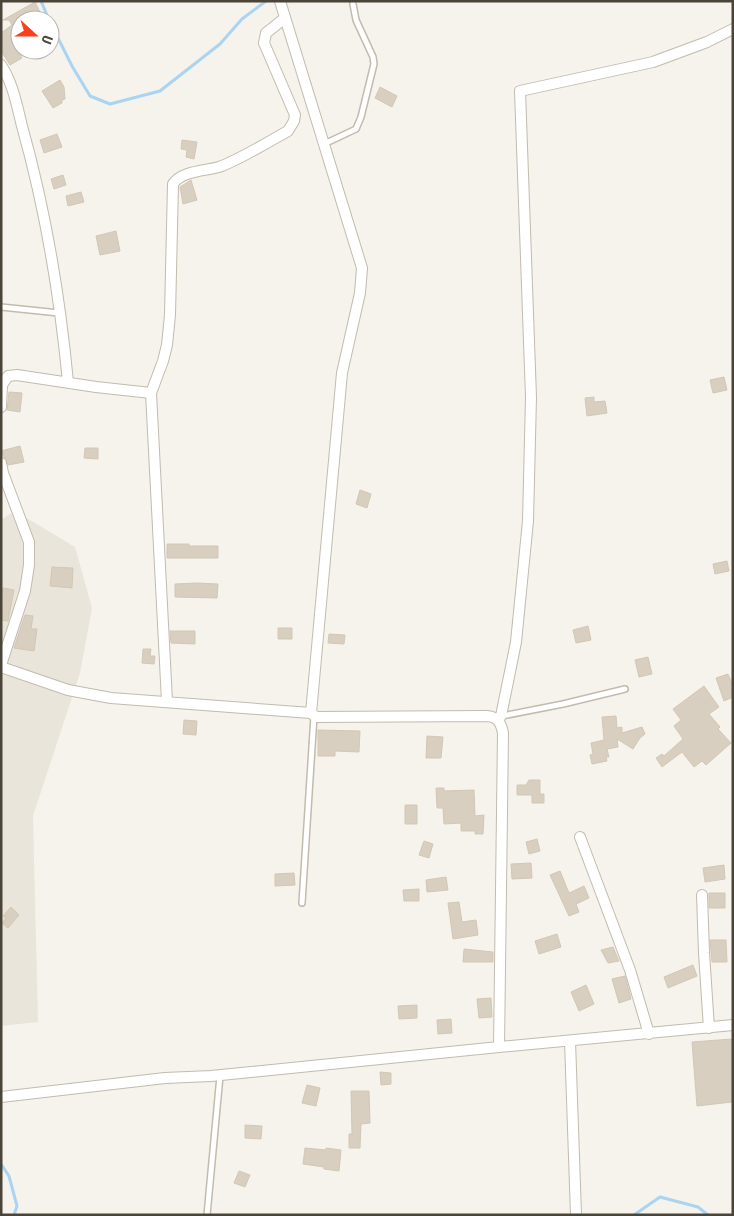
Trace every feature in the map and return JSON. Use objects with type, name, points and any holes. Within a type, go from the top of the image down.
[{"type":"street","points":[[282,9],[360,258],[362,275],[360,293],[342,373],[313,714]]},
{"type":"street","points":[[167,701],[151,392],[167,345],[170,315],[173,184],[177,179],[190,174],[225,164],[288,131],[292,127],[294,115],[264,43],[264,38],[282,9]]},
{"type":"street","points":[[499,1047],[503,733],[500,718],[516,642],[528,521],[531,397],[520,91],[653,62],[707,42],[733,29]]},
{"type":"street","points":[[1,65],[11,85],[30,153],[48,241],[68,382]]},
{"type":"street","points":[[1,407],[2,385],[8,376],[17,375],[151,392]]},
{"type":"street","points":[[1,463],[3,474],[29,542],[29,565],[25,591],[1,666],[68,690],[111,698],[313,714],[487,716],[500,718]]},
{"type":"street","points":[[580,837],[630,970],[650,1034]]},
{"type":"street","points":[[702,895],[709,1028]]},
{"type":"street","points":[[1,1097],[165,1078],[220,1075],[733,1026]]},
{"type":"street","points":[[570,1041],[576,1215]]},
{"type":"lane","points":[[324,144],[356,129],[374,64],[373,56],[356,20],[353,4]]},
{"type":"lane","points":[[1,307],[59,313]]},
{"type":"lane","points":[[500,718],[503,714],[563,704],[625,689]]},
{"type":"lane","points":[[302,903],[313,714]]},
{"type":"lane","points":[[207,1215],[220,1075]]},
{"type":"shaded area","points":[[15,511],[75,547],[92,608],[80,673],[33,816],[38,1022],[1,1026],[1,520]]},
{"type":"building","points":[[35,2],[39,10],[21,10]]},
{"type":"building","points":[[10,26],[10,60],[19,60],[10,65],[1,51],[1,33]]},
{"type":"building","points":[[60,80],[64,87],[65,99],[53,108],[42,91]]},
{"type":"building","points":[[380,87],[397,96],[392,107],[375,98]]},
{"type":"building","points":[[57,134],[62,147],[44,153],[40,140]]},
{"type":"building","points":[[182,140],[197,142],[194,159],[186,157],[187,150],[181,149]]},
{"type":"building","points":[[63,175],[66,185],[54,189],[51,179]]},
{"type":"building","points":[[191,180],[197,200],[183,204],[180,187]]},
{"type":"building","points":[[81,192],[84,202],[68,206],[66,196]]},
{"type":"building","points":[[116,231],[120,251],[100,255],[96,236]]},
{"type":"building","points":[[724,377],[727,390],[713,393],[710,380]]},
{"type":"building","points":[[9,392],[22,393],[20,412],[7,410]]},
{"type":"building","points":[[594,397],[594,402],[605,401],[607,413],[587,416],[585,398]]},
{"type":"building","points":[[20,446],[24,462],[8,465],[1,451]]},
{"type":"building","points":[[85,448],[98,448],[98,459],[84,458]]},
{"type":"building","points":[[360,490],[371,494],[367,508],[356,504]]},
{"type":"building","points":[[167,544],[218,546],[218,558],[167,558]]},
{"type":"building","points":[[727,561],[729,571],[715,574],[713,564]]},
{"type":"building","points":[[52,567],[73,568],[72,588],[50,586]]},
{"type":"building","points":[[175,584],[218,584],[217,598],[175,597]]},
{"type":"building","points":[[3,588],[14,590],[8,621],[1,620]]},
{"type":"building","points":[[25,615],[33,616],[31,629],[37,629],[34,651],[14,648]]},
{"type":"building","points":[[588,626],[591,640],[576,643],[573,630]]},
{"type":"building","points":[[278,628],[292,628],[292,639],[278,639]]},
{"type":"building","points":[[170,631],[195,631],[195,644],[171,643]]},
{"type":"building","points":[[329,634],[345,635],[344,644],[328,643]]},
{"type":"building","points":[[143,649],[151,649],[150,656],[155,656],[154,664],[142,663]]},
{"type":"building","points":[[648,657],[652,674],[639,677],[635,660]]},
{"type":"building","points":[[728,674],[733,686],[733,697],[724,701],[716,678]]},
{"type":"building","points":[[704,686],[719,707],[709,714],[720,727],[718,729],[731,743],[706,765],[702,761],[694,767],[682,752],[662,767],[656,758],[662,754],[664,756],[683,739],[674,726],[681,720],[673,709]]},
{"type":"building","points":[[616,716],[617,728],[622,727],[622,733],[642,727],[645,734],[633,749],[617,739],[618,747],[607,749],[609,757],[606,757],[607,761],[592,764],[590,755],[593,754],[591,743],[604,740],[602,717]]},
{"type":"building","points":[[184,720],[197,721],[196,735],[183,734]]},
{"type":"building","points":[[318,730],[360,731],[359,752],[335,751],[335,756],[318,756]]},
{"type":"building","points":[[427,736],[443,737],[441,758],[426,758]]},
{"type":"building","points":[[529,780],[540,780],[540,794],[544,794],[544,803],[532,803],[532,795],[517,795],[517,785],[526,785]]},
{"type":"building","points":[[436,788],[444,788],[444,791],[474,790],[475,816],[484,815],[483,834],[475,834],[475,831],[461,831],[461,823],[444,824],[443,808],[437,808]]},
{"type":"building","points":[[405,805],[417,805],[417,824],[405,824]]},
{"type":"building","points":[[537,839],[540,851],[529,854],[526,842]]},
{"type":"building","points":[[424,841],[433,844],[429,858],[419,855]]},
{"type":"building","points":[[531,863],[532,878],[512,879],[511,864]]},
{"type":"building","points":[[724,865],[725,879],[705,882],[703,868]]},
{"type":"building","points":[[560,871],[569,893],[584,886],[589,898],[576,904],[579,912],[569,916],[550,875]]},
{"type":"building","points":[[294,873],[295,885],[275,886],[275,874]]},
{"type":"building","points":[[446,877],[448,890],[427,892],[426,880]]},
{"type":"building","points":[[419,889],[419,901],[404,901],[403,890]]},
{"type":"building","points":[[709,893],[725,893],[725,908],[709,908]]},
{"type":"building","points":[[459,902],[462,922],[476,920],[478,935],[453,939],[448,903]]},
{"type":"building","points":[[11,907],[19,915],[8,928],[2,923],[6,918],[3,916]]},
{"type":"building","points":[[557,934],[561,947],[539,954],[535,941]]},
{"type":"building","points":[[710,940],[726,940],[727,962],[712,962]]},
{"type":"building","points":[[613,947],[619,961],[608,963],[601,950]]},
{"type":"building","points":[[464,949],[493,952],[493,962],[463,962]]},
{"type":"building","points":[[693,965],[697,976],[668,988],[664,977]]},
{"type":"building","points":[[625,976],[631,999],[619,1003],[612,979]]},
{"type":"building","points":[[586,985],[594,1004],[579,1011],[571,992]]},
{"type":"building","points":[[491,998],[492,1017],[479,1018],[477,999]]},
{"type":"building","points":[[417,1005],[417,1018],[399,1019],[398,1006]]},
{"type":"building","points":[[451,1019],[452,1033],[438,1034],[437,1020]]},
{"type":"building","points":[[732,1039],[732,1102],[697,1106],[692,1042]]},
{"type":"building","points":[[380,1072],[391,1073],[391,1084],[381,1085]]},
{"type":"building","points":[[307,1085],[320,1088],[316,1106],[302,1103]]},
{"type":"building","points":[[351,1091],[369,1091],[370,1123],[361,1124],[360,1148],[349,1148],[349,1134],[352,1134]]},
{"type":"building","points":[[245,1125],[262,1126],[261,1139],[245,1138]]},
{"type":"building","points":[[305,1148],[341,1150],[339,1171],[303,1164]]},
{"type":"building","points":[[239,1171],[250,1175],[245,1187],[234,1183]]},
{"type":"waterway","points":[[41,1],[45,10]]},
{"type":"waterway","points":[[60,42],[90,96],[110,104],[160,91],[220,44],[242,19],[266,1]]},
{"type":"waterway","points":[[1,1164],[9,1176],[17,1206],[14,1215]]},
{"type":"waterway","points":[[634,1215],[660,1197],[698,1207],[708,1215]]}]
